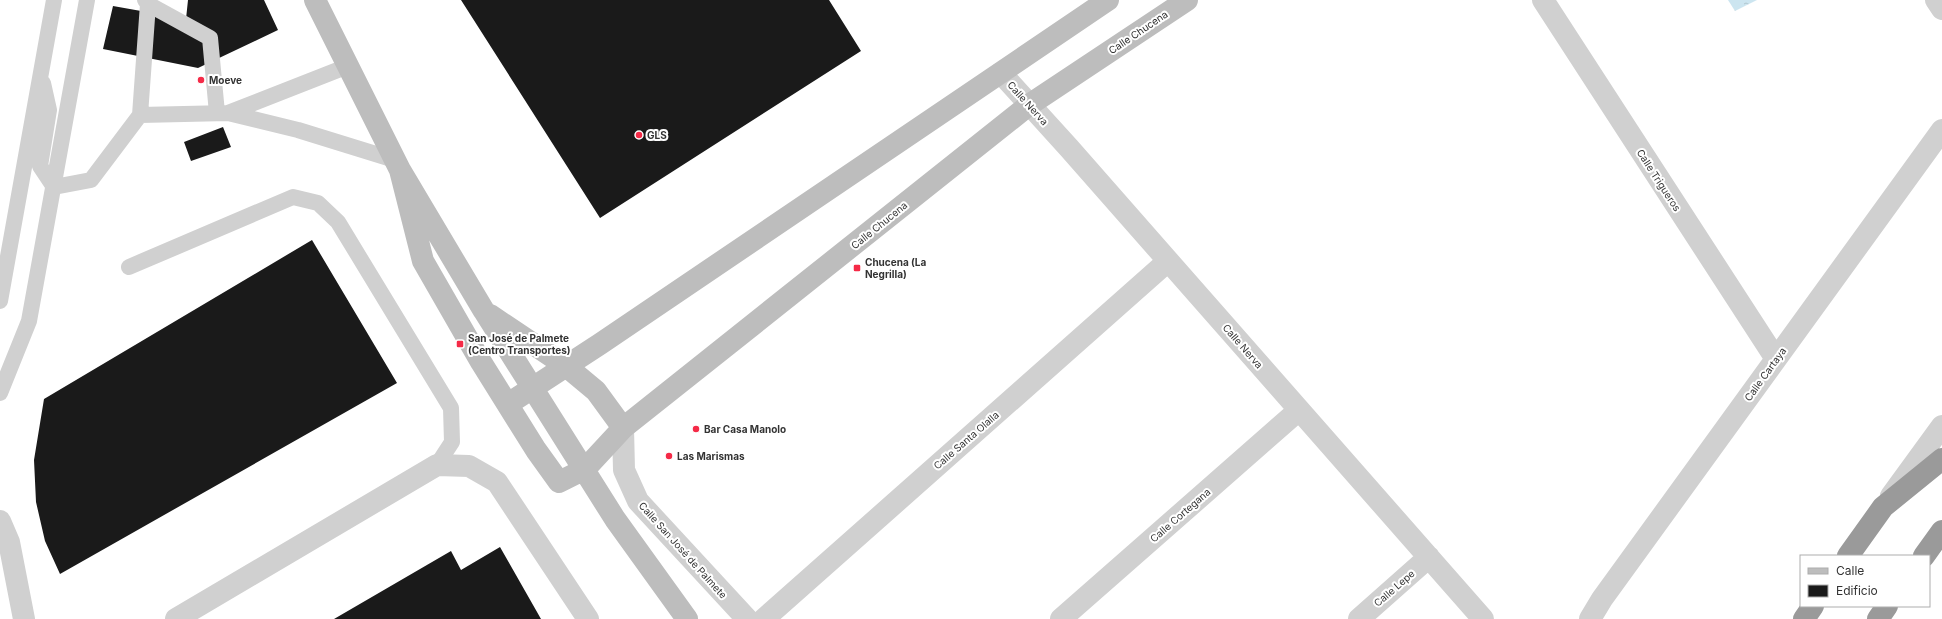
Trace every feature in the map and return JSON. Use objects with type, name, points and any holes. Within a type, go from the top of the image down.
[{"type":"highway","points":[[1849,555],[1883,507],[1942,459]]},
{"type":"highway","points":[[1925,555],[1942,531]]},
{"type":"highway","points":[[1804,619],[1812,607]]},
{"type":"highway","points":[[1878,619],[1886,607]]},
{"type":"street","points":[[315,0],[398,165],[484,311],[586,470],[615,519],[687,619]]},
{"type":"street","points":[[508,404],[1108,0]]},
{"type":"street","name":"Calle Chucena","points":[[586,470],[623,428],[1029,105],[1187,0]]},
{"type":"street","name":"Calle Trigueros","points":[[1543,0],[1776,359]]},
{"type":"street","points":[[1936,0],[1942,9]]},
{"type":"street","name":"Calle Nerva","points":[[1001,73],[1069,148],[1483,619]]},
{"type":"street","name":"Calle Cartaya","points":[[1590,619],[1602,599],[1942,130]]},
{"type":"street","points":[[398,165],[424,261],[481,362],[536,450],[559,482],[586,470]]},
{"type":"street","name":"Calle Santa Olalla","points":[[764,619],[1168,262]]},
{"type":"street","points":[[484,311],[566,366],[596,391],[623,428]]},
{"type":"street","name":"Calle Cortegana","points":[[1061,619],[1300,410]]},
{"type":"street","points":[[1883,507],[1942,426]]},
{"type":"street","name":"Calle San José de Palmete","points":[[623,428],[624,470],[638,501],[747,619]]},
{"type":"street","points":[[176,619],[437,465],[469,466],[497,482],[588,619]]},
{"type":"street","points":[[0,521],[9,542],[24,619]]},
{"type":"street","name":"Calle Lepe","points":[[1359,619],[1429,557]]},
{"type":"lane","points":[[0,301],[42,78],[54,0]]},
{"type":"lane","points":[[0,393],[29,321],[87,0]]},
{"type":"lane","points":[[54,187],[91,180],[140,115],[146,2],[210,38],[223,113]]},
{"type":"lane","points":[[223,113],[348,66]]},
{"type":"lane","points":[[42,78],[49,110],[40,166],[54,187]]},
{"type":"lane","points":[[140,115],[223,113],[298,130],[398,165]]},
{"type":"lane","points":[[129,267],[293,196],[318,203],[338,222],[451,408],[452,442],[437,465]]},
{"type":"water","points":[[1728,0],[1757,0],[1735,11]]},
{"type":"building","points":[[188,0],[264,0],[278,30],[198,68],[103,49],[113,6],[186,19]]},
{"type":"building","name":"GLS","points":[[461,0],[829,0],[861,51],[600,218]]},
{"type":"building","points":[[223,127],[231,147],[191,161],[184,142]]},
{"type":"building","points":[[312,240],[397,383],[60,574],[45,541],[36,502],[34,460],[44,399]]},
{"type":"building","points":[[500,547],[541,619],[334,619],[451,551],[461,570]]},
{"type":"place","name":"Moeve","points":[[201,80]]},
{"type":"place","name":"GLS","points":[[639,135]]},
{"type":"place","name":"Chucena (La Negrilla)","points":[[857,268]]},
{"type":"place","name":"San José de Palmete (Centro Transportes)","points":[[460,344]]},
{"type":"place","name":"Bar Casa Manolo","points":[[696,429]]},
{"type":"place","name":"Las Marismas","points":[[669,456]]}]
